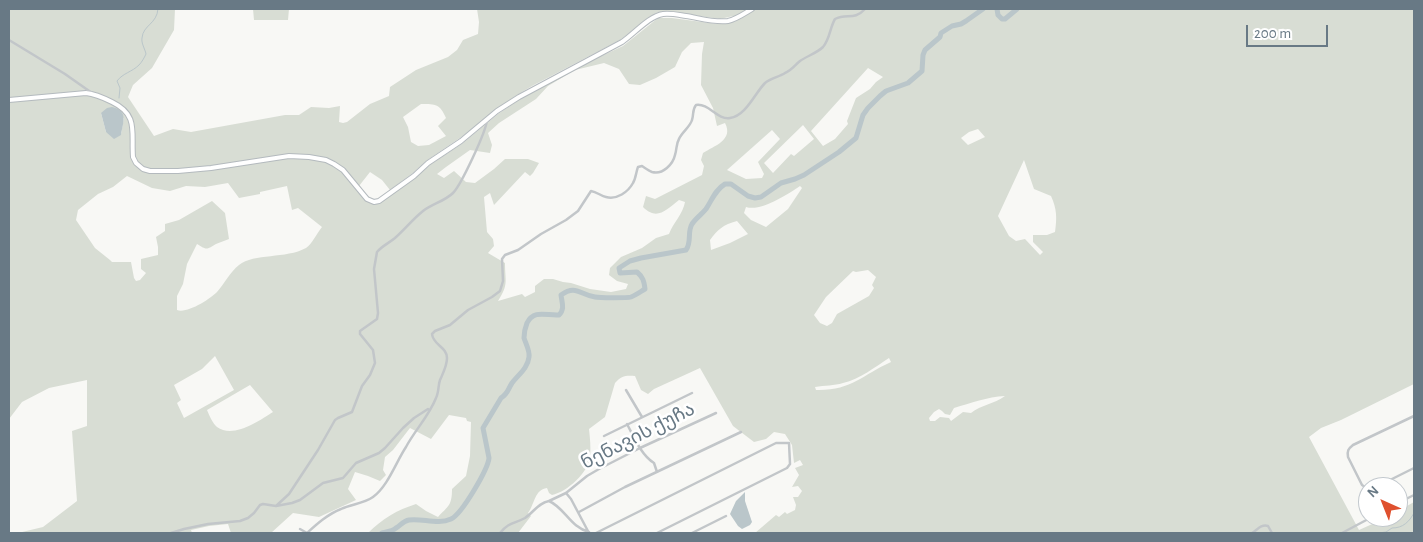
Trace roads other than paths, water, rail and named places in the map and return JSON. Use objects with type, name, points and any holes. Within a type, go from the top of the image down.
[{"type":"street","points":[[9,40],[94,94],[122,107],[128,114],[132,124],[133,157],[136,163],[143,169],[150,171],[178,171],[211,168],[274,157],[309,157],[326,160],[339,167],[366,199],[374,202],[379,201],[414,176],[428,163],[461,141],[497,111],[519,96],[622,42],[632,36],[651,19],[664,14],[674,14],[720,22],[736,18],[752,9]]},
{"type":"street","points":[[300,529],[306,533],[339,510],[363,502],[381,489],[436,400],[439,382],[447,359],[444,348],[434,340],[432,334],[450,325],[468,310],[500,291],[503,281],[502,259],[505,255],[518,250],[566,220],[578,211],[591,191],[604,197],[618,197],[629,189],[638,167],[642,166],[653,172],[664,170],[670,165],[676,155],[678,141],[692,122],[696,105],[700,104],[722,117],[730,118],[737,116],[750,104],[765,83],[787,73],[801,61],[822,48],[838,16],[853,17],[865,9]]},
{"type":"street","points":[[9,100],[74,93],[94,94]]},
{"type":"street","points":[[276,506],[288,494],[318,450],[335,420],[352,412],[362,386],[370,375],[375,363],[374,350],[360,332],[377,319],[374,269],[377,252],[393,240],[424,210],[452,194],[476,149],[488,120]]},
{"type":"street","points":[[626,390],[642,417]]},
{"type":"street","points":[[604,436],[692,393]]},
{"type":"street","points":[[171,533],[208,524],[240,521],[248,518],[260,505],[276,506],[300,500],[323,483],[343,478],[356,464],[379,453],[414,418],[430,408]]},
{"type":"street","name":"ნენავის ქუჩა","points":[[500,533],[508,525],[527,516],[542,502],[566,493],[587,476],[640,448],[716,413]]},
{"type":"street","points":[[1358,477],[1348,457],[1347,452],[1349,449],[1414,417]]},
{"type":"street","points":[[627,424],[640,448],[650,461],[654,463],[657,472]]},
{"type":"street","points":[[579,512],[741,432]]},
{"type":"street","points":[[596,533],[776,443],[789,443],[790,464],[787,468],[658,533]]},
{"type":"street","points":[[1396,477],[1414,468]]},
{"type":"street","points":[[566,493],[590,533]]},
{"type":"street","points":[[548,501],[559,508],[577,527],[590,533]]},
{"type":"street","points":[[692,533],[726,516]]},
{"type":"street","points":[[1342,533],[1358,524]]},
{"type":"street","points":[[1252,533],[1265,525],[1268,526],[1272,533]]},
{"type":"waterway","points":[[119,98],[120,88],[117,81],[140,64],[144,58],[146,54],[142,42],[143,34],[155,18],[158,9]]},
{"type":"waterway","points":[[382,533],[393,530],[409,520],[446,521],[456,515],[468,500],[488,464],[489,458],[483,428],[501,398],[507,393],[528,361],[529,352],[524,336],[526,325],[533,316],[541,314],[559,315],[563,308],[561,295],[571,290],[595,297],[619,298],[631,297],[645,289],[643,279],[637,272],[620,273],[619,268],[630,261],[641,258],[686,250],[689,244],[692,224],[706,209],[716,192],[725,184],[731,184],[748,196],[761,197],[781,183],[804,175],[839,152],[856,138],[863,115],[880,96],[886,91],[908,83],[922,71],[925,50],[940,37],[941,33],[952,26],[961,24],[983,9]]},
{"type":"waterway","points":[[997,9],[998,15],[1002,19],[1005,19],[1017,9]]},
{"type":"waterway","points":[[1379,533],[1402,526],[1408,522],[1414,513]]}]
